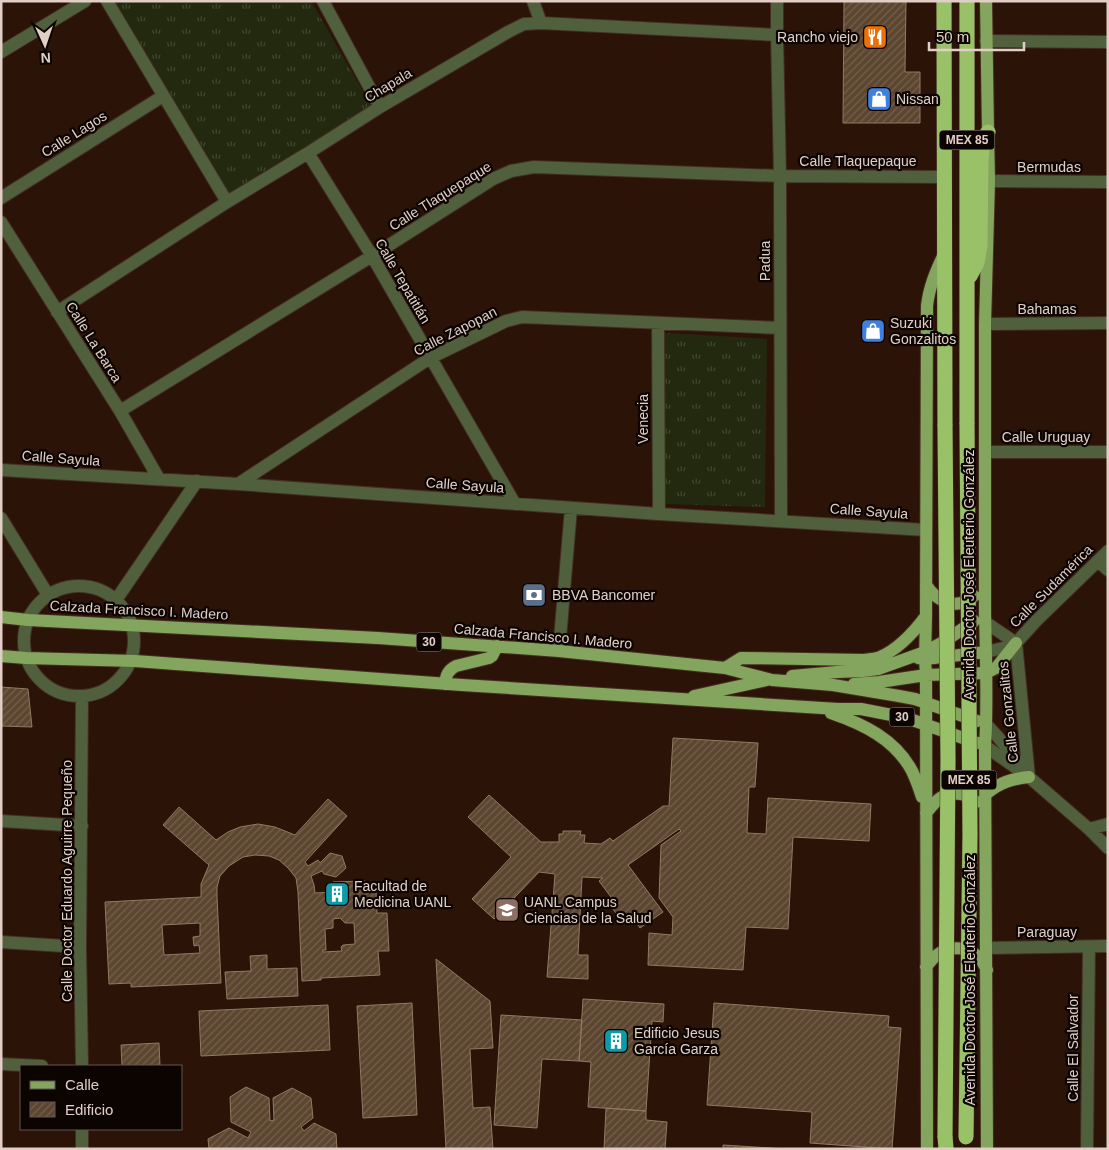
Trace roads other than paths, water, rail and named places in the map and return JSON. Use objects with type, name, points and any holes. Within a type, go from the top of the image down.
[{"type":"highway","name":"Avenida Doctor José Eleuterio González","points":[[944,1],[948,760],[945,1142]]},
{"type":"highway","name":"Avenida Doctor José Eleuterio González","points":[[967,1],[967,424],[970,845],[967,1143]]},
{"type":"highway","points":[[968,279],[977,263],[980,246],[981,160],[983,140],[988,132]]},
{"type":"main road","name":"Avenida Doctor José Eleuterio González","points":[[986,1],[990,181],[985,452],[987,1149]]},
{"type":"main road","name":"Avenida Doctor José Eleuterio González","points":[[926,724],[927,306],[934,275],[944,254]]},
{"type":"main road","points":[[926,585],[932,594],[941,600],[951,603],[962,602],[972,598],[985,582]]},
{"type":"main road","points":[[725,668],[741,658],[864,660],[880,657],[912,635],[926,616]]},
{"type":"main road","name":"Calzada Francisco I. Madero","points":[[1,617],[559,650],[725,668],[772,680],[832,686],[899,696],[986,724]]},
{"type":"main road","points":[[925,656],[945,641],[985,618]]},
{"type":"main road","points":[[926,632],[937,639],[945,641]]},
{"type":"main road","points":[[832,686],[926,675],[986,673],[996,668],[1016,643]]},
{"type":"main road","points":[[445,684],[446,676],[452,668],[489,658],[497,646]]},
{"type":"main road","points":[[679,699],[797,675],[864,671],[878,669],[910,658],[986,652]]},
{"type":"main road","name":"30","points":[[1,656],[228,667],[445,684],[869,710],[908,718],[985,746]]},
{"type":"main road","points":[[814,708],[863,725],[891,744],[912,770],[926,809]]},
{"type":"main road","points":[[926,724],[926,1149]]},
{"type":"main road","points":[[986,794],[995,786],[1005,782],[1029,777]]},
{"type":"main road","points":[[926,809],[936,800],[947,794],[970,796],[978,804],[986,822]]},
{"type":"main road","points":[[926,967],[936,955],[946,950],[959,948],[971,951],[980,959],[986,970]]},
{"type":"street","points":[[1,52],[85,1]]},
{"type":"street","points":[[108,1],[228,202]]},
{"type":"street","points":[[533,1],[541,23]]},
{"type":"street","name":"Padua","points":[[777,1],[780,176],[781,521]]},
{"type":"street","points":[[326,2],[380,107]]},
{"type":"street","name":"Chapala","points":[[56,312],[380,107],[524,24],[541,23],[777,35]]},
{"type":"street","points":[[986,41],[1108,42]]},
{"type":"street","name":"Calle Lagos","points":[[1,198],[163,96]]},
{"type":"street","name":"Calle Tepatitlán","points":[[308,153],[372,256],[515,504]]},
{"type":"street","name":"Calle Tlaquepaque","points":[[120,411],[493,179],[510,171],[534,168],[780,176],[944,177]]},
{"type":"street","name":"Bermudas","points":[[990,181],[1108,182]]},
{"type":"street","name":"Calle La Barca","points":[[1,222],[120,411],[159,479]]},
{"type":"street","name":"Calle Zapopan","points":[[238,484],[430,358],[506,321],[522,317],[780,328]]},
{"type":"street","name":"Venecia","points":[[658,323],[659,514]]},
{"type":"street","name":"Bahamas","points":[[986,324],[1108,323]]},
{"type":"street","name":"Calle Uruguay","points":[[985,452],[1108,452]]},
{"type":"street","name":"Calle Sayula","points":[[1,470],[198,481],[659,514],[926,530]]},
{"type":"street","points":[[116,600],[198,481]]},
{"type":"street","points":[[559,650],[571,508]]},
{"type":"street","points":[[1,518],[48,595]]},
{"type":"street","name":"Calle Sudamérica","points":[[986,652],[1016,643],[1036,621],[1103,566],[1108,551]]},
{"type":"street","points":[[83,586],[101,590],[116,600],[126,612],[132,625],[135,643],[131,662],[115,684],[94,694],[82,696],[68,695],[54,690],[42,682],[32,671],[24,649],[28,620],[40,602],[48,595],[65,588],[83,586]]},
{"type":"street","name":"Calle Sudamérica","points":[[985,618],[1016,643]]},
{"type":"street","name":"Calle Gonzalitos","points":[[1016,643],[1029,777]]},
{"type":"street","name":"Calle Doctor Eduardo Aguirre Pequeño","points":[[82,696],[80,947],[82,1065]]},
{"type":"street","points":[[986,724],[1029,777]]},
{"type":"street","points":[[985,746],[1029,777],[1108,848]]},
{"type":"street","points":[[1,821],[82,826]]},
{"type":"street","points":[[1089,829],[1108,824]]},
{"type":"street","points":[[1,942],[80,947]]},
{"type":"street","name":"Paraguay","points":[[986,948],[1108,946]]},
{"type":"street","name":"Calle El Salvador","points":[[1087,1149],[1088,947]]},
{"type":"street","points":[[1,1064],[22,1065]]},
{"type":"street","points":[[82,1130],[82,1149]]},
{"type":"place","name":"Rancho viejo","points":[[875,37]]},
{"type":"place","name":"Nissan","points":[[879,99]]},
{"type":"place","name":"Suzuki Gonzalitos","points":[[873,331]]},
{"type":"place","name":"BBVA Bancomer","points":[[534,595]]},
{"type":"place","name":"Facultad de Medicina UANL","points":[[337,894]]},
{"type":"place","name":"UANL Campus Ciencias de la Salud","points":[[507,910]]},
{"type":"place","name":"Edificio Jesus García Garza","points":[[616,1041]]}]
